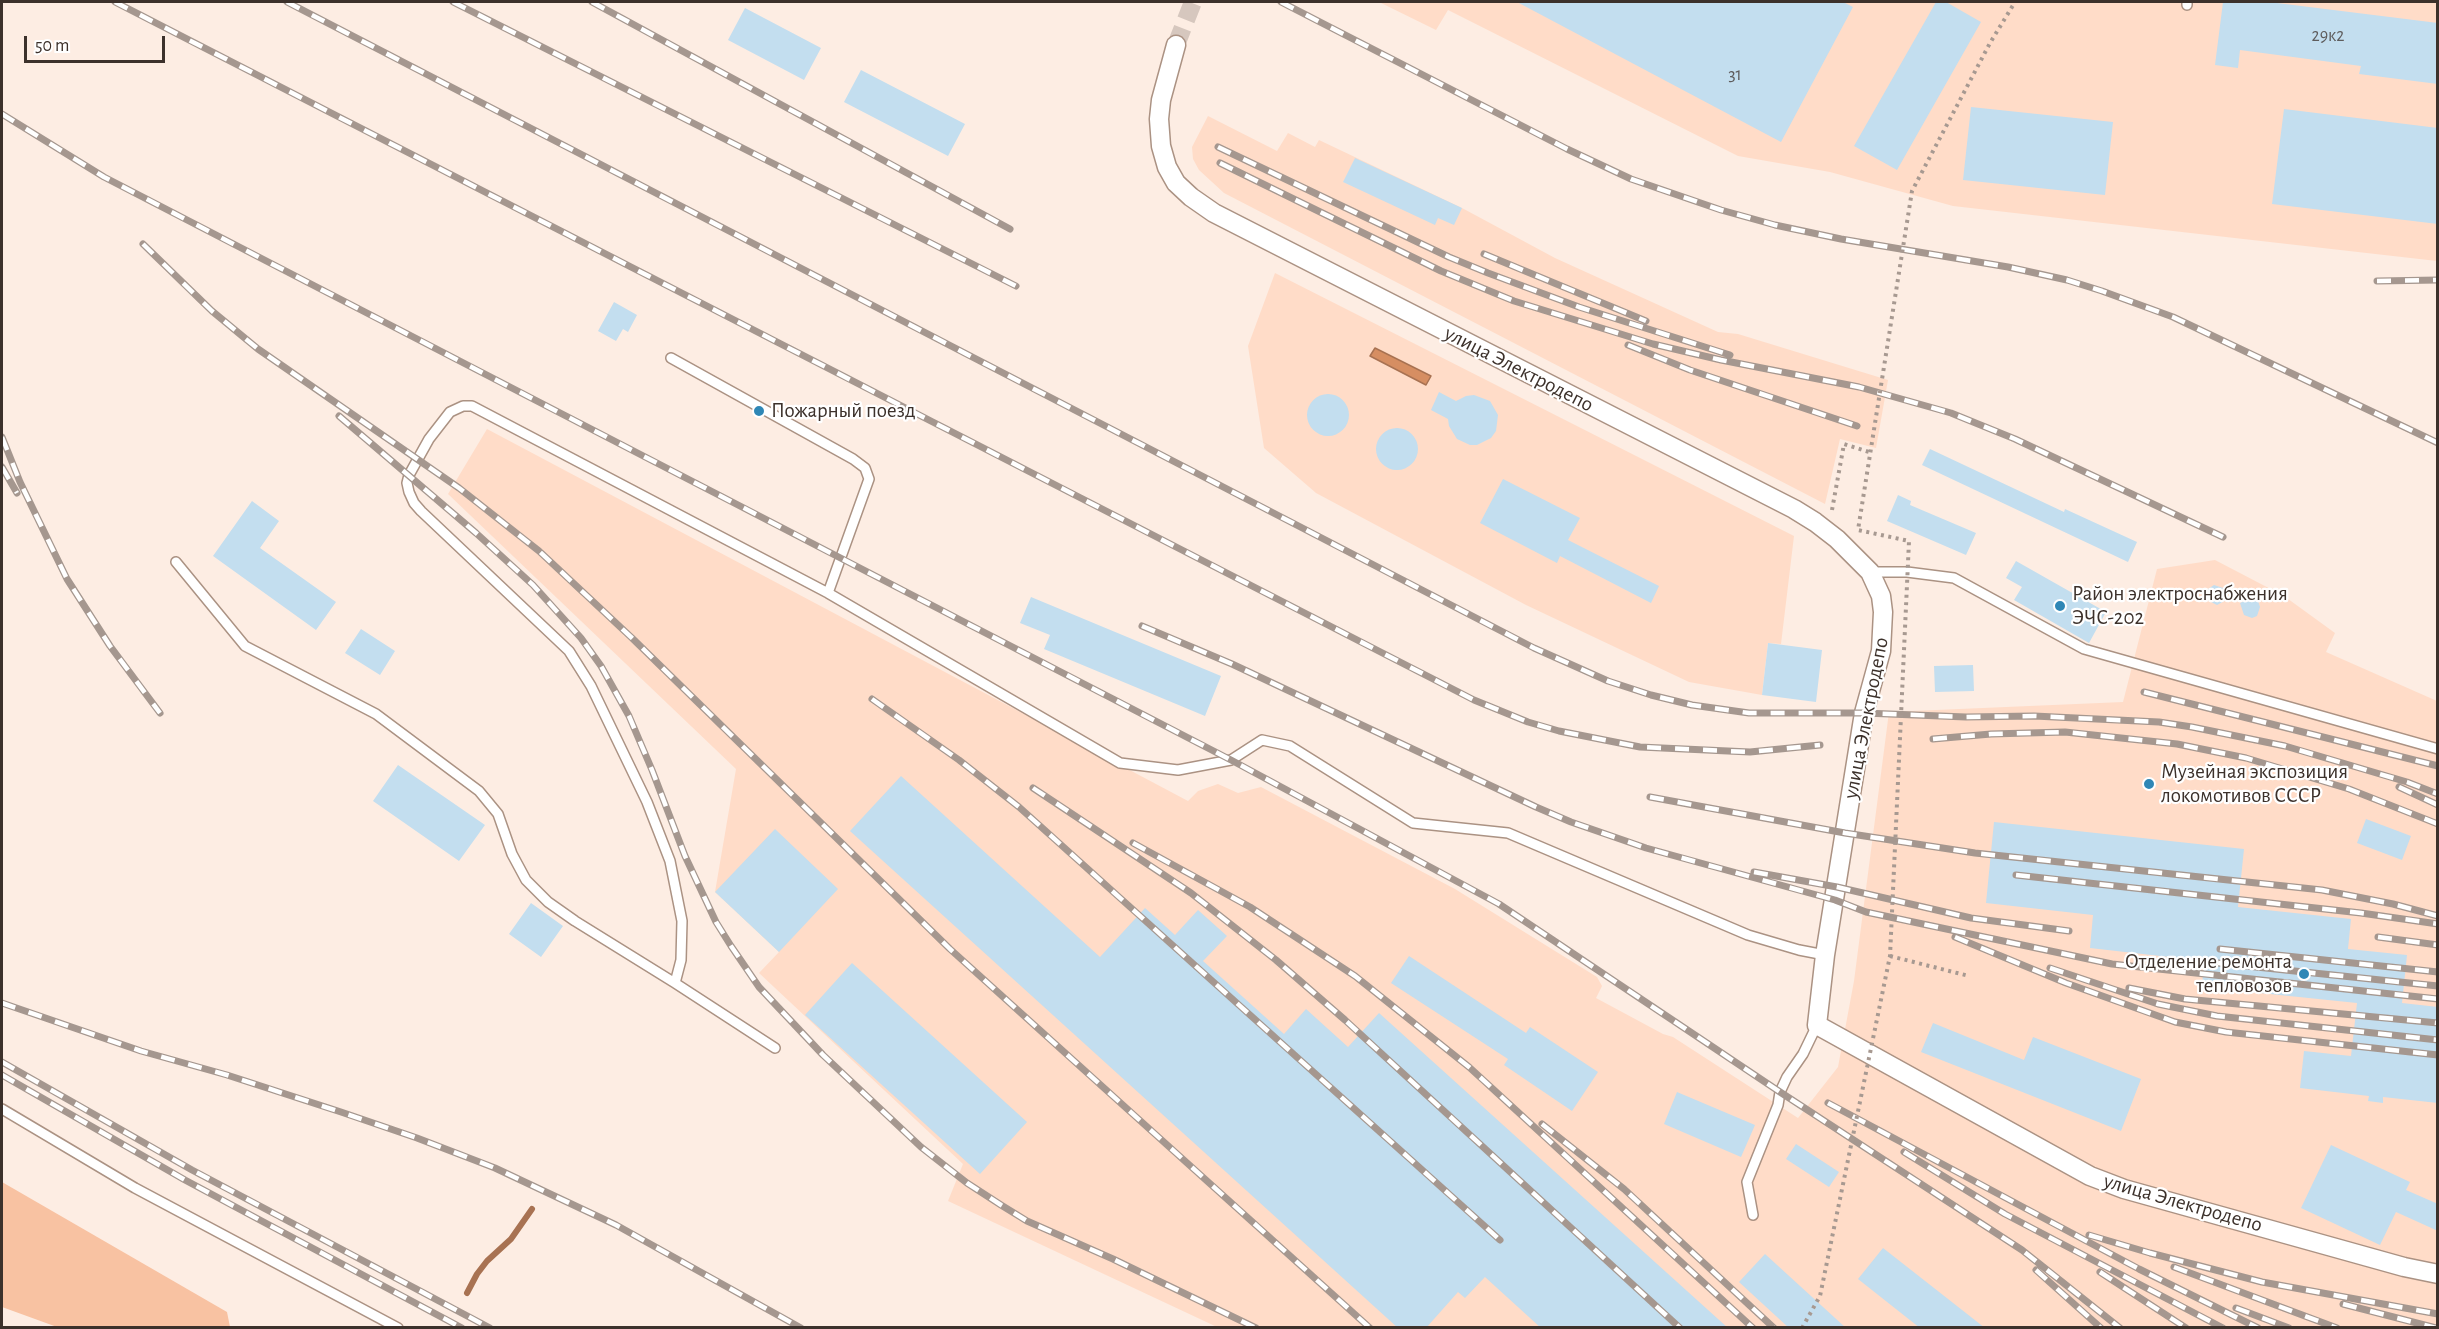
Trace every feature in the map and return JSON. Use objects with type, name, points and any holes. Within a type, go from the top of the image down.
[{"type":"street","name":"улица Электродепо","points":[[1176,45],[1161,100],[1159,119],[1161,146],[1167,167],[1176,183],[1191,197],[1214,213],[1794,509],[1837,539],[1870,573],[1881,596],[1883,612],[1881,651],[1864,713],[1825,955],[1817,1025],[2090,1176],[2124,1189],[2404,1267],[2438,1274]]},
{"type":"lane","points":[[671,358],[860,463],[865,468],[869,479],[828,593]]},
{"type":"lane","points":[[675,983],[681,960],[682,921],[670,861],[647,802],[600,705],[569,651],[421,512],[409,492],[409,475],[435,429],[450,412],[464,406],[472,406],[828,593],[1120,763],[1178,770],[1231,760],[1262,740],[1290,746],[1413,823],[1508,832],[1748,935],[1825,955]]},
{"type":"lane","points":[[176,561],[246,646],[376,714],[480,791],[498,814],[519,867],[536,892],[575,921],[775,1048]]},
{"type":"lane","points":[[1870,573],[1907,572],[1954,578],[2084,649],[2438,749]]},
{"type":"lane","points":[[1753,1215],[1746,1182],[1778,1105],[1786,1077],[1803,1054],[1817,1025]]},
{"type":"lane","points":[[2,1109],[135,1188],[398,1328]]},
{"type":"path","points":[[1802,1328],[1820,1296],[1890,956],[1909,540],[1858,530],[1912,191],[1990,43],[2015,2]]},
{"type":"path","points":[[1833,510],[1844,444],[1872,453]]},
{"type":"path","points":[[1890,956],[1969,976]]},
{"type":"shaded area","points":[[1379,2],[2437,2],[2437,261],[1953,206],[1830,172],[1738,156],[1448,10],[1436,30]]},
{"type":"shaded area","points":[[1208,116],[1277,151],[1288,133],[1315,147],[1319,140],[1462,208],[1555,258],[1718,332],[1738,334],[1888,380],[1876,448],[1840,439],[1825,504],[1224,193],[1199,170],[1193,159],[1192,147]]},
{"type":"shaded area","points":[[1275,273],[1794,536],[1781,644],[1768,643],[1762,695],[1689,682],[1526,605],[1316,493],[1264,448],[1248,346]]},
{"type":"shaded area","points":[[1375,348],[1431,376],[1426,385],[1370,356]]},
{"type":"shaded area","points":[[487,429],[1188,801],[1198,791],[1218,784],[1238,793],[1261,787],[1455,889],[1597,977],[1602,986],[1596,998],[1663,1034],[1673,1037],[1798,1118],[1838,1067],[1854,981],[1889,712],[2123,702],[2157,569],[2215,560],[2284,596],[2335,633],[2326,652],[2437,701],[2437,1327],[1217,1327],[948,1201],[963,1164],[759,973],[779,952],[715,892],[736,769],[448,494]]},
{"type":"shaded area","points":[[2,1182],[227,1312],[230,1327],[57,1327],[2,1307]]},
{"type":"building","points":[[1517,2],[1843,2],[1853,7],[1781,142]]},
{"type":"building","points":[[1936,2],[1946,2],[1981,22],[1897,170],[1854,146]]},
{"type":"building","points":[[2223,2],[2269,2],[2438,23],[2438,84],[2359,74],[2361,66],[2240,50],[2238,68],[2215,65]]},
{"type":"building","points":[[745,8],[821,48],[804,80],[728,40]]},
{"type":"building","points":[[861,70],[965,124],[948,156],[844,102]]},
{"type":"building","points":[[1971,107],[2113,122],[2105,195],[1963,180]]},
{"type":"building","points":[[2284,109],[2438,128],[2438,224],[2272,204]]},
{"type":"building","points":[[1355,158],[1462,208],[1454,225],[1438,218],[1435,225],[1343,182]]},
{"type":"building","points":[[614,302],[637,315],[628,332],[623,329],[616,341],[598,331]]},
{"type":"building","points":[[1439,392],[1456,401],[1474,395],[1490,401],[1498,415],[1496,431],[1491,438],[1477,445],[1470,445],[1457,439],[1449,426],[1448,419],[1431,410]]},
{"type":"building","points":[[1328,394],[1343,400],[1349,415],[1343,430],[1328,436],[1313,430],[1307,415],[1313,400]]},
{"type":"building","points":[[1397,428],[1412,434],[1418,449],[1412,464],[1397,470],[1382,464],[1376,449],[1382,434]]},
{"type":"building","points":[[1930,449],[2064,512],[2065,509],[2137,542],[2128,562],[1922,465]]},
{"type":"building","points":[[1503,479],[1580,518],[1568,540],[1659,586],[1651,603],[1560,556],[1557,563],[1480,523]]},
{"type":"building","points":[[1898,495],[1911,501],[1910,505],[1976,533],[1966,555],[1887,521]]},
{"type":"building","points":[[252,501],[279,521],[260,548],[336,602],[316,630],[213,556]]},
{"type":"building","name":"Район электроснабжения ЭЧС-202","points":[[2016,561],[2106,612],[2089,643],[2014,600],[2022,587],[2006,578]]},
{"type":"building","points":[[2214,585],[2223,588],[2228,599],[2217,605],[2209,601],[2207,596],[2208,589]]},
{"type":"building","points":[[1031,597],[1221,676],[1205,716],[1044,649],[1050,635],[1020,623]]},
{"type":"building","points":[[2248,599],[2258,601],[2260,607],[2257,616],[2252,618],[2244,615],[2240,603]]},
{"type":"building","points":[[361,629],[395,651],[380,675],[345,653]]},
{"type":"building","points":[[1768,643],[1822,650],[1816,702],[1762,695]]},
{"type":"building","points":[[1973,665],[1974,691],[1935,692],[1934,666]]},
{"type":"building","points":[[398,765],[485,825],[459,861],[373,801]]},
{"type":"building","points":[[901,776],[1100,957],[1145,908],[1175,935],[1198,910],[1227,936],[1203,961],[1284,1034],[1306,1009],[1348,1047],[1379,1013],[1728,1328],[1541,1328],[1485,1277],[1465,1298],[1458,1292],[1426,1328],[1398,1328],[850,831]]},
{"type":"building","points":[[2366,819],[2411,836],[2402,860],[2357,843]]},
{"type":"building","name":"Отделение ремонта тепловозов","points":[[1994,822],[2244,849],[2238,907],[2351,919],[2348,949],[2407,955],[2402,1003],[2438,1007],[2438,1103],[2383,1097],[2383,1103],[2368,1101],[2369,1096],[2300,1088],[2304,1051],[2351,1056],[2357,1003],[2202,987],[2204,961],[2090,948],[2093,915],[1986,903]]},
{"type":"building","points":[[775,829],[838,889],[779,952],[715,892]]},
{"type":"building","points":[[531,903],[563,926],[541,957],[509,934]]},
{"type":"building","points":[[1409,956],[1526,1033],[1530,1027],[1598,1072],[1572,1111],[1504,1065],[1508,1059],[1391,983]]},
{"type":"building","points":[[852,963],[1027,1122],[980,1174],[805,1015]]},
{"type":"building","points":[[1933,1023],[2024,1060],[2033,1037],[2141,1079],[2121,1131],[1921,1052]]},
{"type":"building","points":[[1677,1092],[1755,1125],[1741,1157],[1664,1124]]},
{"type":"building","points":[[1796,1144],[1839,1172],[1829,1187],[1786,1159]]},
{"type":"building","points":[[2331,1145],[2410,1182],[2406,1190],[2438,1204],[2438,1231],[2396,1212],[2380,1245],[2301,1208]]},
{"type":"building","points":[[1883,1248],[1985,1328],[1920,1328],[1858,1279]]},
{"type":"building","points":[[1765,1254],[1846,1328],[1789,1328],[1739,1282]]},
{"type":"waterway","points":[[467,1293],[487,1261],[511,1239],[532,1209]]},
{"type":"tunnel","points":[[1176,45],[1193,2]]},
{"type":"railway","points":[[115,2],[1474,700],[1528,722],[1559,731],[1640,747],[1750,752],[1820,745]]},
{"type":"railway","points":[[287,2],[1534,648],[1608,681],[1692,705],[1749,713],[2034,716],[2159,722],[2285,746],[2407,782],[2438,794]]},
{"type":"railway","points":[[453,2],[1016,286]]},
{"type":"railway","points":[[592,2],[1010,229]]},
{"type":"railway","points":[[1281,2],[1567,149],[1631,179],[1721,210],[1775,225],[1841,239],[2008,267],[2067,280],[2102,291],[2173,317],[2438,443]]},
{"type":"railway","points":[[2,114],[104,177],[1231,760],[1499,904],[2022,1250],[2120,1328]]},
{"type":"railway","points":[[1218,147],[1449,257],[1488,273],[1579,307],[1730,355]]},
{"type":"railway","points":[[1220,163],[1441,271],[1514,301],[1653,344],[1859,387],[1951,413],[2015,439],[2223,537]]},
{"type":"railway","points":[[143,244],[212,311],[258,349],[459,488],[539,551],[632,638],[950,949],[1370,1328]]},
{"type":"railway","points":[[1484,254],[1646,321]]},
{"type":"railway","points":[[2377,281],[2438,280]]},
{"type":"railway","points":[[1628,345],[1690,370],[1857,426]]},
{"type":"railway","points":[[339,416],[533,585],[581,638],[601,666],[629,716],[685,856],[716,922],[759,987],[823,1055],[921,1147],[967,1183],[1001,1205],[1027,1221],[1113,1259],[1256,1328]]},
{"type":"railway","points":[[2,437],[20,482],[67,579],[110,646],[160,713]]},
{"type":"railway","points":[[2,467],[17,493]]},
{"type":"railway","points":[[1142,626],[1232,664],[1571,822],[1646,848],[1835,900],[1866,912],[2112,964],[2438,999]]},
{"type":"railway","points":[[2144,692],[2438,766]]},
{"type":"railway","points":[[872,699],[959,760],[1019,807],[1500,1240]]},
{"type":"railway","points":[[1933,739],[1991,734],[2065,732],[2177,744],[2246,758],[2349,789],[2438,824]]},
{"type":"railway","points":[[2399,787],[2438,805]]},
{"type":"railway","points":[[1033,788],[1191,893],[1276,960],[1345,1020],[1680,1328]]},
{"type":"railway","points":[[1650,797],[1845,833],[1975,853],[2322,890],[2393,904],[2438,916]]},
{"type":"railway","points":[[1133,843],[1250,907],[1355,976],[1469,1067],[1753,1328]]},
{"type":"railway","points":[[1754,872],[1837,887],[1971,918],[2069,931]]},
{"type":"railway","points":[[2016,875],[2361,913],[2438,924]]},
{"type":"railway","points":[[1955,937],[2066,983],[2175,1022],[2226,1032],[2438,1055]]},
{"type":"railway","points":[[2378,937],[2438,945]]},
{"type":"railway","points":[[2220,949],[2438,972]]},
{"type":"railway","points":[[2218,963],[2438,986]]},
{"type":"railway","points":[[2050,968],[2158,1004],[2217,1016],[2438,1040]]},
{"type":"railway","points":[[2129,988],[2185,999],[2438,1023]]},
{"type":"railway","points":[[2,1003],[141,1051],[227,1075],[341,1112],[495,1168],[616,1225],[801,1328]]},
{"type":"railway","points":[[2,1062],[192,1170],[490,1328]]},
{"type":"railway","points":[[2,1075],[185,1180],[462,1328]]},
{"type":"railway","points":[[1828,1103],[2139,1269],[2258,1328]]},
{"type":"railway","points":[[1542,1124],[1624,1189],[1774,1328]]},
{"type":"railway","points":[[1904,1152],[2005,1214],[2223,1328]]},
{"type":"railway","points":[[2089,1235],[2262,1282],[2438,1314]]},
{"type":"railway","points":[[2174,1267],[2337,1328]]},
{"type":"railway","points":[[2036,1270],[2101,1328]]},
{"type":"railway","points":[[2100,1272],[2186,1328]]},
{"type":"railway","points":[[2343,1304],[2436,1328]]},
{"type":"railway","points":[[2236,1308],[2289,1328]]},
{"type":"place","name":"Пожарный поезд","points":[[759,411]]},
{"type":"place","name":"Район электроснабжения ЭЧС-202","points":[[2060,606]]},
{"type":"place","name":"Музейная экспозиция локомотивов СССР","points":[[2149,784]]},
{"type":"place","name":"Отделение ремонта тепловозов","points":[[2304,974]]}]
